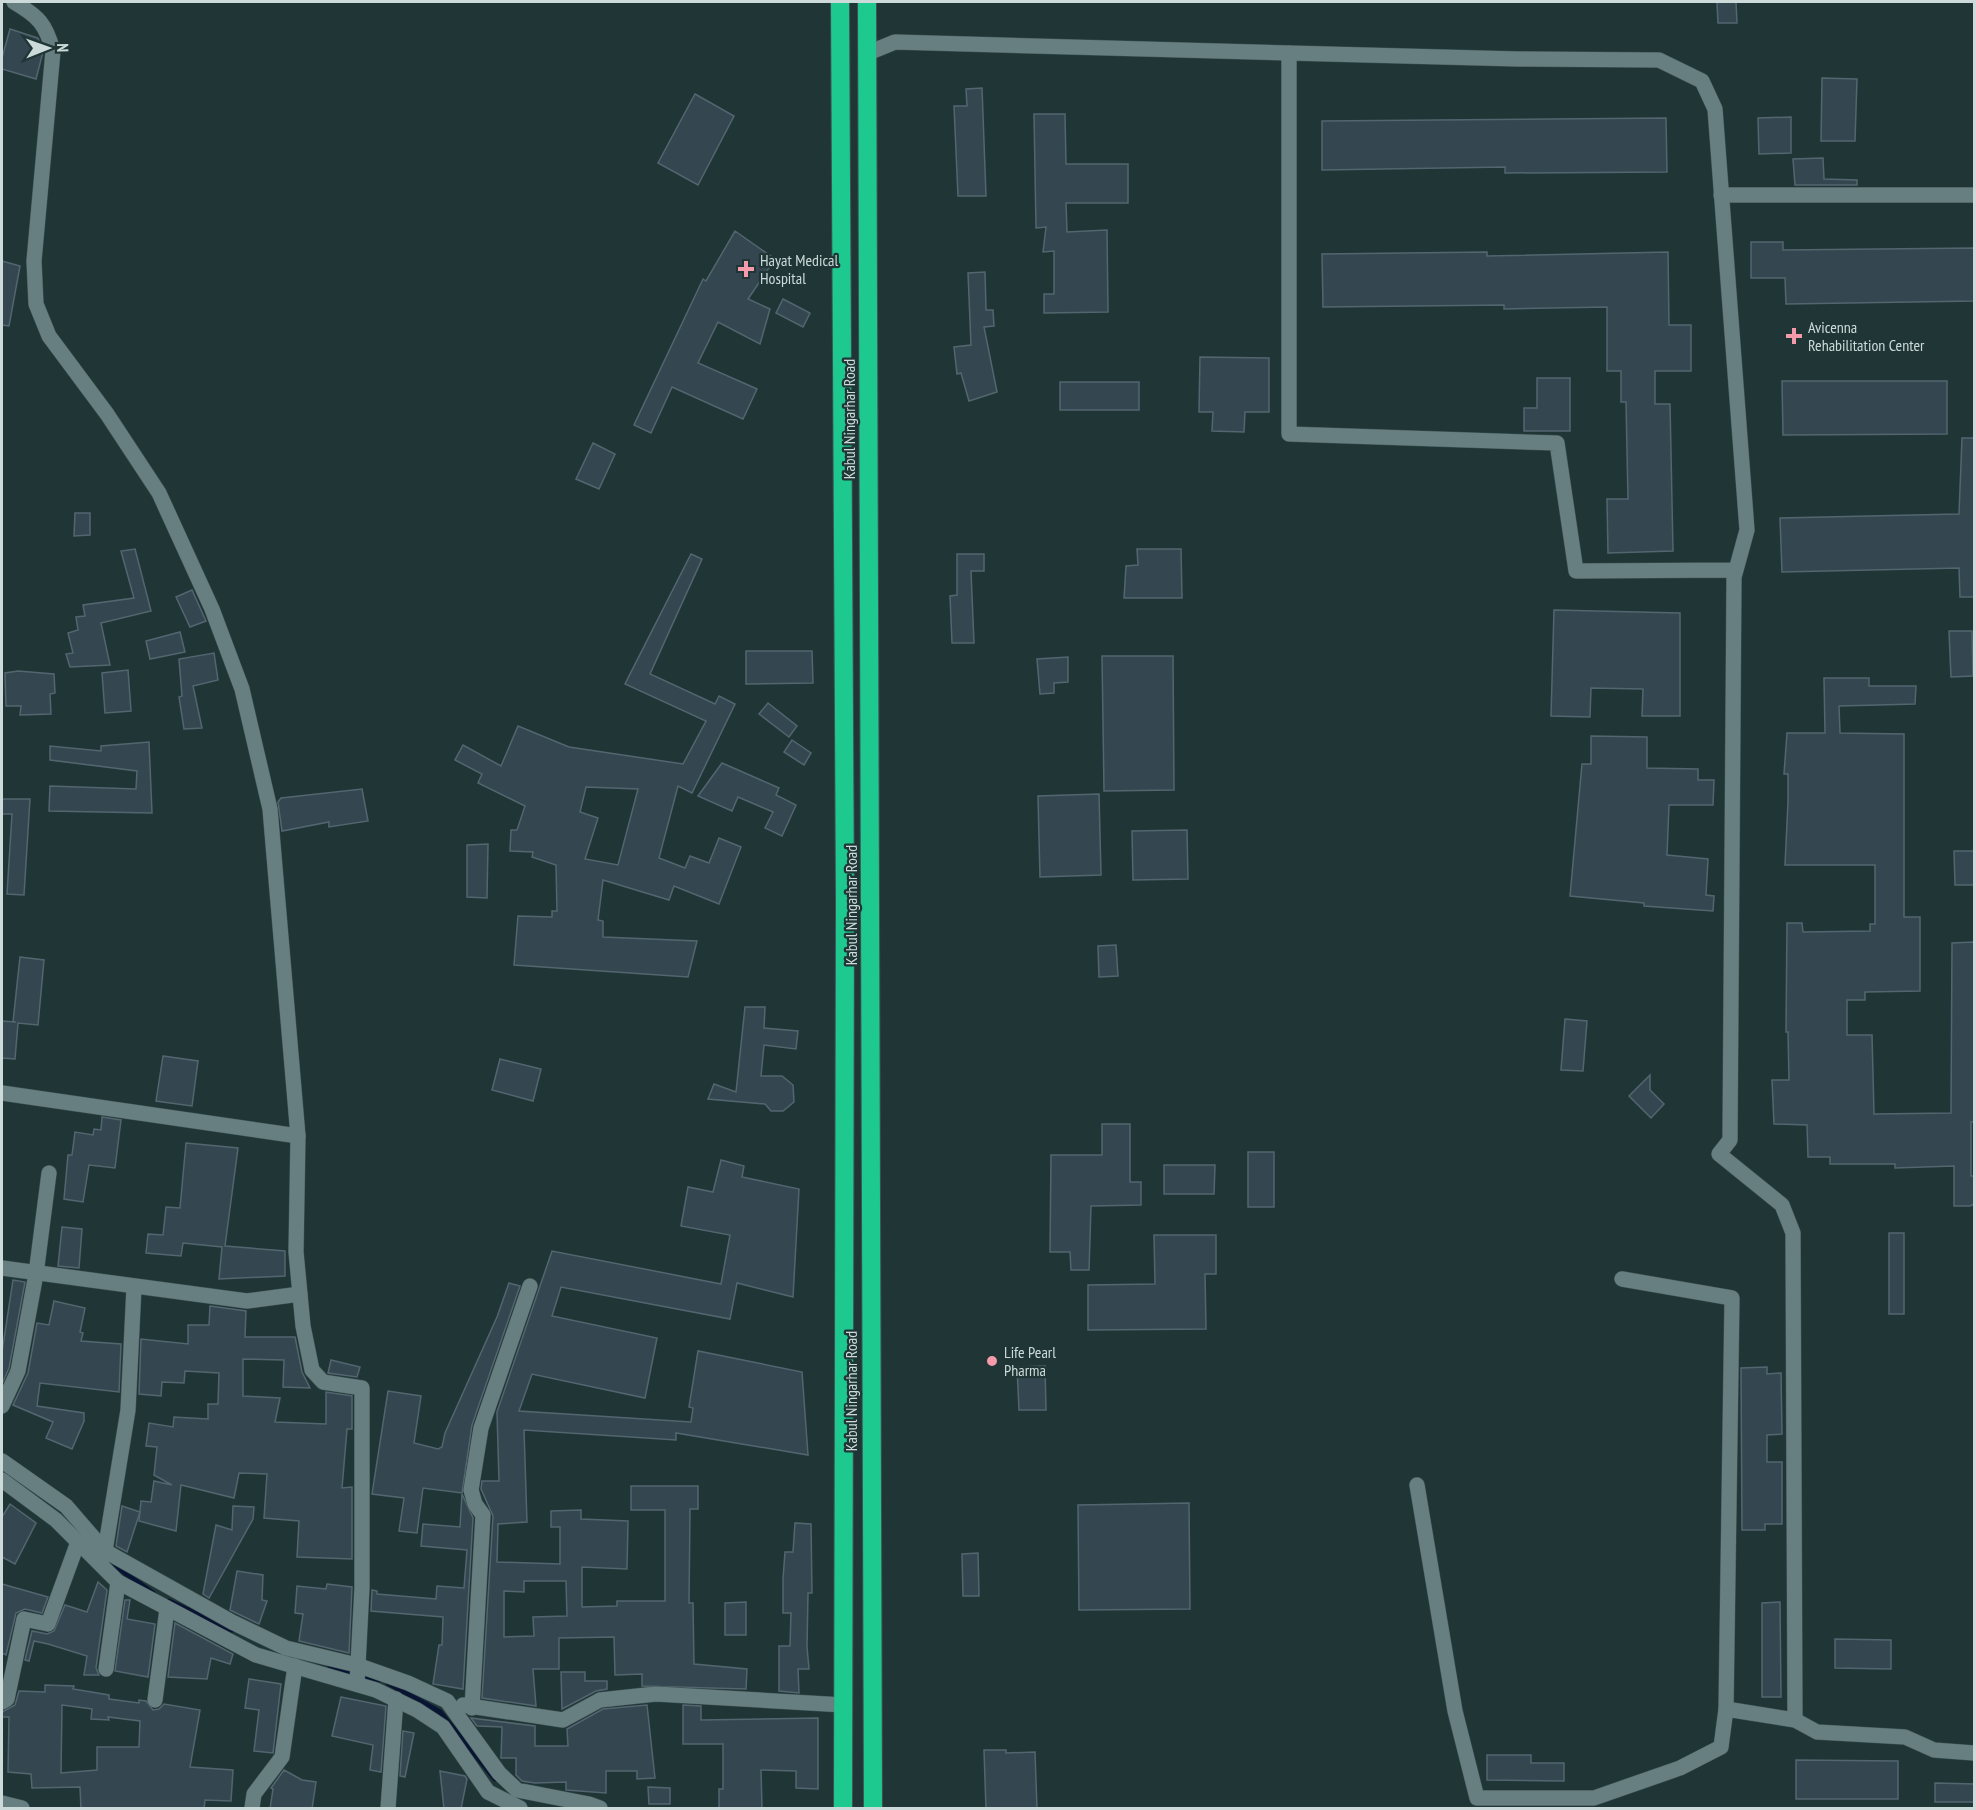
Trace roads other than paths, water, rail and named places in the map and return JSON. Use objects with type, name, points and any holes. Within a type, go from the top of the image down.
[{"type":"highway","name":"Kabul Ningarhar Road","points":[[840,2],[845,901],[843,1809]]},
{"type":"highway","name":"Kabul Ningarhar Road","points":[[867,2],[873,1809]]},
{"type":"highway","points":[[841,74],[868,73]]},
{"type":"highway","points":[[842,409],[869,407]]},
{"type":"highway","points":[[845,901],[870,902]]},
{"type":"highway","points":[[844,1323],[871,1321]]},
{"type":"street","points":[[14,2],[30,12],[48,29],[54,51],[34,261],[36,304],[49,336],[107,414],[159,493],[212,609],[242,690],[270,809],[298,1136],[296,1252],[303,1326],[312,1370],[323,1382],[362,1388],[362,1587],[358,1676]]},
{"type":"street","points":[[868,53],[895,42],[1518,59],[1659,60],[1702,81],[1715,109],[1747,530],[1736,570],[1730,1140],[1719,1154],[1782,1205],[1793,1233],[1795,1720]]},
{"type":"street","points":[[1289,53],[1289,434],[1557,443],[1576,571],[1736,570]]},
{"type":"street","points":[[1721,195],[1974,195]]},
{"type":"street","points":[[2,1093],[298,1136]]},
{"type":"street","points":[[2,1406],[18,1371],[36,1274],[49,1173]]},
{"type":"street","points":[[2,1268],[247,1301],[300,1294]]},
{"type":"street","points":[[1417,1485],[1455,1711],[1477,1798],[1594,1798],[1680,1768],[1721,1747],[1726,1709],[1732,1298],[1622,1279]]},
{"type":"street","points":[[472,1708],[483,1515],[475,1504],[471,1490],[481,1428],[530,1286]]},
{"type":"street","points":[[104,1558],[128,1410],[134,1287]]},
{"type":"street","points":[[2,1461],[66,1506],[104,1558],[118,1582],[256,1655],[295,1666],[408,1683],[447,1701],[472,1708],[563,1720],[600,1700],[656,1694],[844,1705]]},
{"type":"street","points":[[2,1480],[56,1520],[78,1542],[104,1558],[140,1571],[286,1648],[358,1676],[442,1726],[488,1792],[520,1809]]},
{"type":"street","points":[[2,1702],[7,1700],[24,1619],[48,1624],[78,1542]]},
{"type":"street","points":[[134,1591],[140,1571]]},
{"type":"street","points":[[106,1669],[118,1582]]},
{"type":"street","points":[[155,1700],[170,1610],[176,1591]]},
{"type":"street","points":[[252,1809],[254,1794],[282,1757],[295,1666]]},
{"type":"street","points":[[388,1809],[396,1700]]},
{"type":"street","points":[[447,1701],[499,1773],[517,1790],[589,1803],[600,1809]]},
{"type":"street","points":[[1726,1709],[1795,1720],[1817,1732],[1905,1737],[1934,1750],[1974,1753]]},
{"type":"street","points":[[2,1803],[22,1809]]},
{"type":"waterway","points":[[107,1560],[153,1593]]},
{"type":"waterway","points":[[169,1601],[232,1630]]},
{"type":"waterway","points":[[330,1666],[379,1680]]},
{"type":"waterway","points":[[388,1683],[440,1712],[495,1779]]},
{"type":"place","name":"Hayat Medical Hospital","points":[[746,269]]},
{"type":"place","name":"Avicenna Rehabilitation Center","points":[[1794,336]]},
{"type":"place","name":"Life Pearl Pharma","points":[[992,1361]]}]
